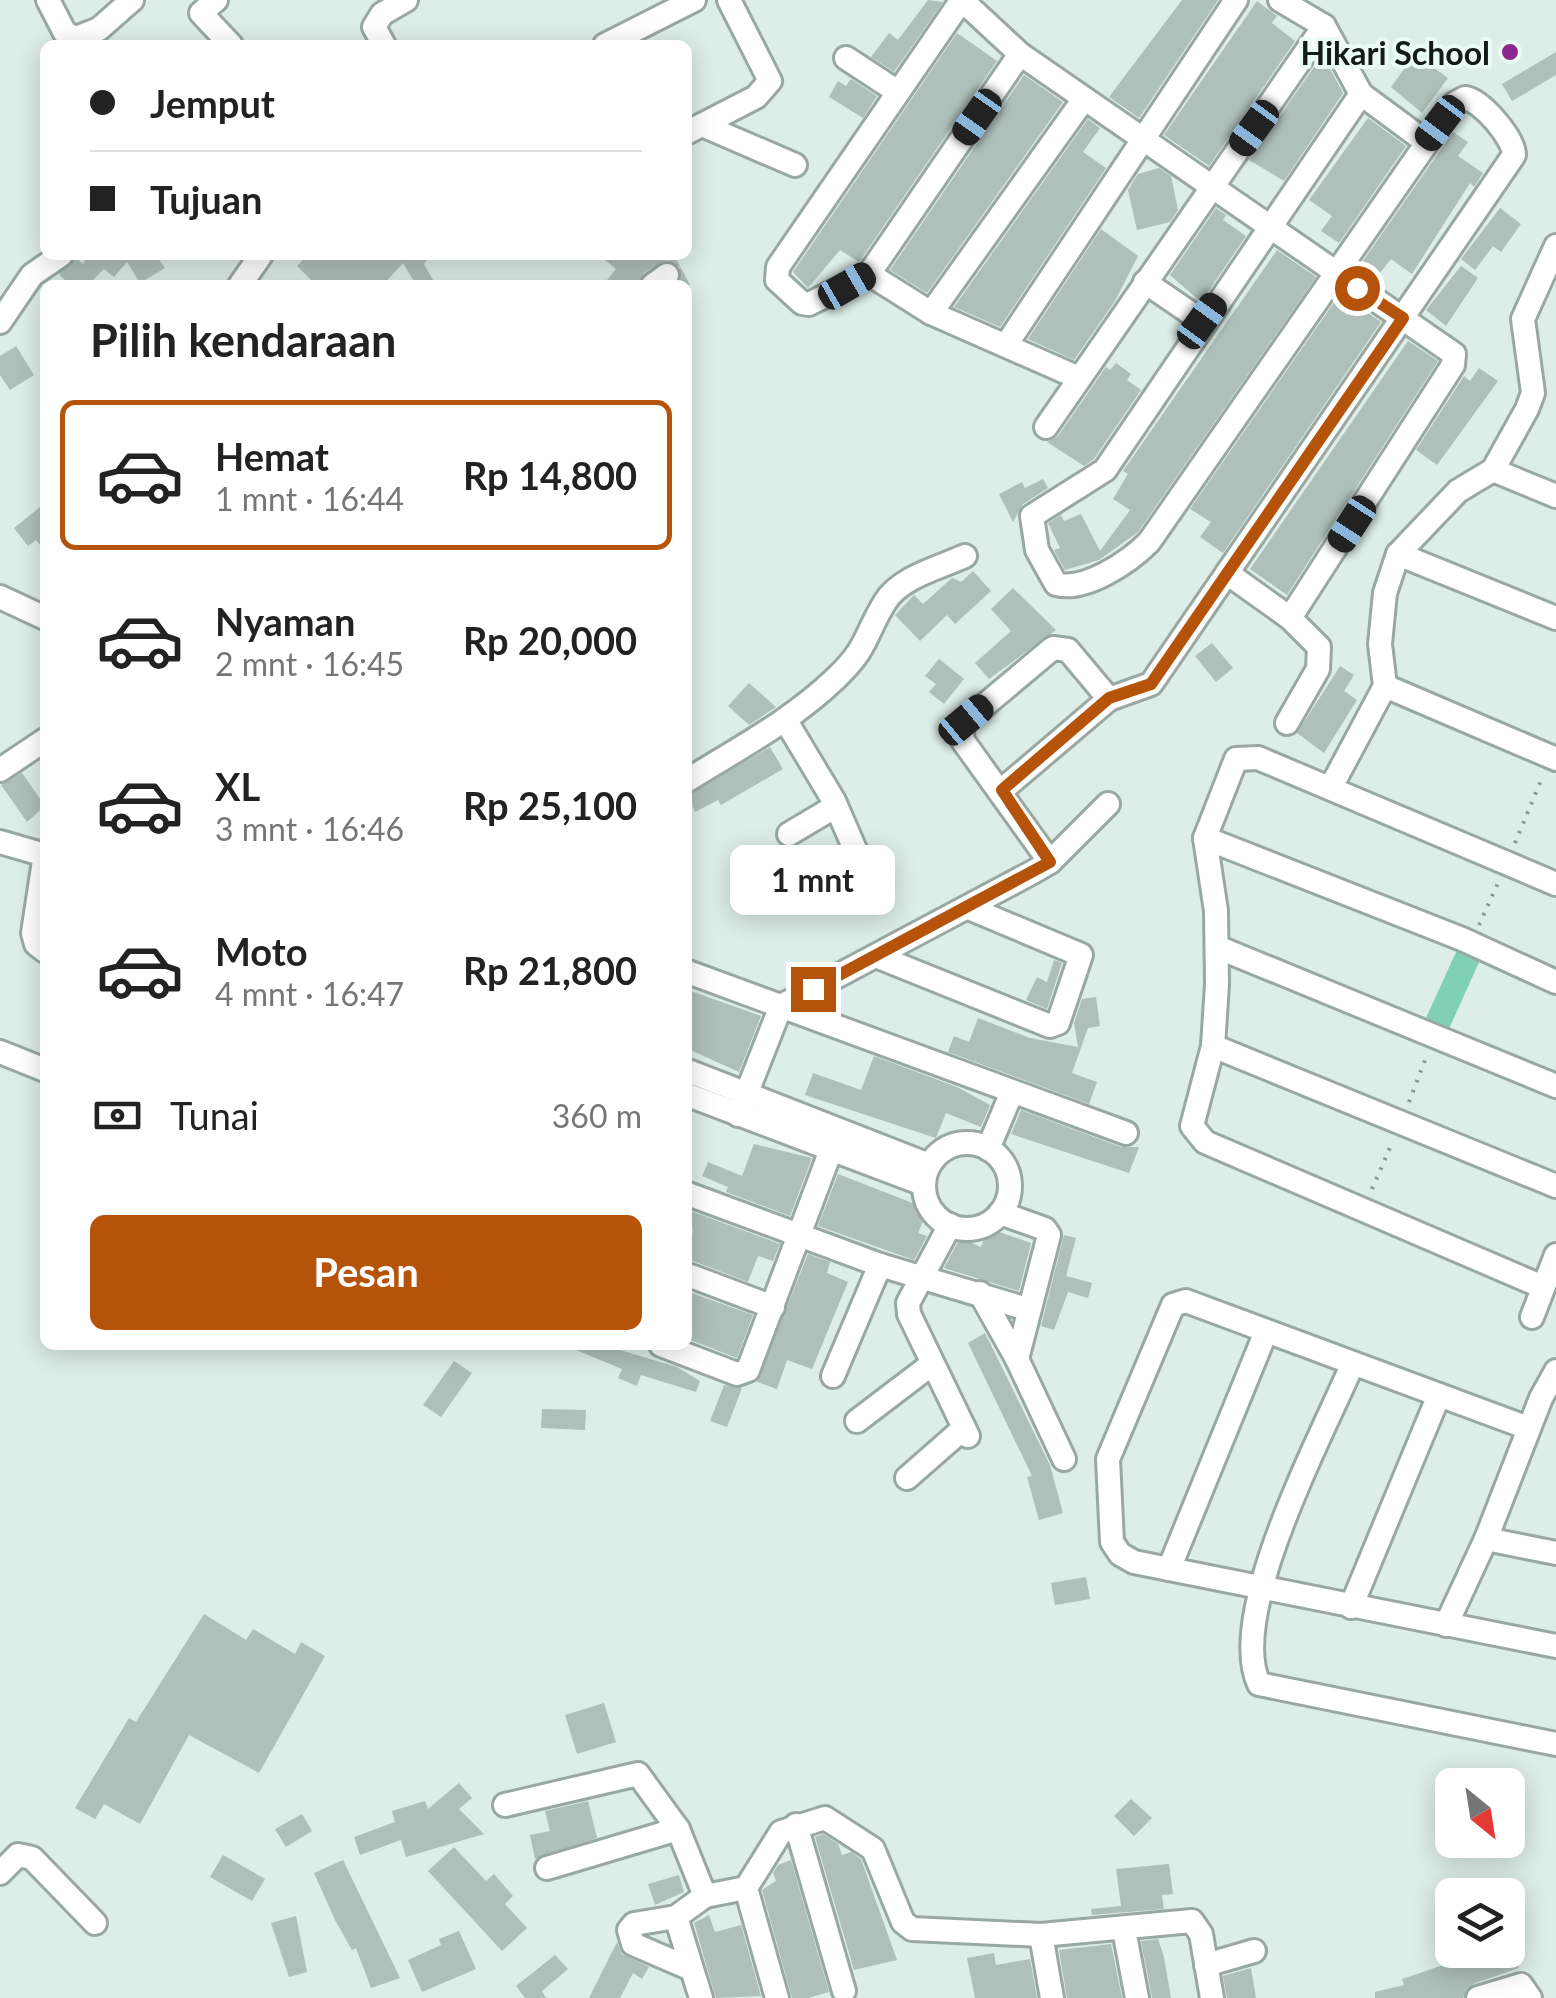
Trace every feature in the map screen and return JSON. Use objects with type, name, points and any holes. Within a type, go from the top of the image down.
[{"type":"street","points":[[48,0],[65,34],[82,40]]},
{"type":"street","points":[[86,40],[132,0]]},
{"type":"street","points":[[379,40],[376,21],[406,0]]},
{"type":"street","points":[[614,40],[694,0]]},
{"type":"street","points":[[695,128],[756,96],[770,81],[729,0]]},
{"type":"street","points":[[1006,345],[1236,0]]},
{"type":"street","points":[[1280,0],[1324,26],[1361,94],[1426,142]]},
{"type":"street","points":[[1020,54],[869,274],[809,304],[782,286],[776,274],[959,4],[965,3],[1020,54],[1451,351],[1455,361],[1290,618]]},
{"type":"street","points":[[200,4],[227,40]]},
{"type":"street","points":[[1046,427],[1324,26]]},
{"type":"street","points":[[846,58],[898,92]]},
{"type":"street","points":[[1002,790],[1109,698],[1151,684],[1514,151],[1470,97],[1454,104],[1149,542],[1107,571],[1073,585],[1056,584],[1037,550],[1032,516],[1105,470],[1202,321],[1361,94]]},
{"type":"street","points":[[931,313],[1084,98]]},
{"type":"street","points":[[695,128],[795,165]]},
{"type":"street","points":[[1331,787],[1385,686],[1380,644],[1385,593],[1398,554],[1458,491],[1493,470],[1527,408],[1533,393],[1523,319],[1548,279],[1556,246]]},
{"type":"street","points":[[0,322],[32,275],[54,260]]},
{"type":"street","points":[[869,274],[931,313],[1079,378]]},
{"type":"street","points":[[1145,282],[1202,321]]},
{"type":"street","points":[[21,291],[40,295]]},
{"type":"street","points":[[1532,376],[1556,385]]},
{"type":"street","points":[[1493,470],[1556,496]]},
{"type":"street","points":[[1398,554],[1556,618]]},
{"type":"street","points":[[692,778],[786,721],[863,651],[886,601],[896,590],[966,556]]},
{"type":"street","points":[[1227,573],[1290,618],[1319,647],[1321,658],[1287,723]]},
{"type":"street","points":[[0,597],[40,616]]},
{"type":"street","points":[[1050,862],[960,730],[966,720],[1053,648],[1068,650],[1109,698]]},
{"type":"street","points":[[1385,686],[1554,758]]},
{"type":"street","points":[[786,721],[836,806],[857,854],[790,886]]},
{"type":"street","points":[[0,770],[40,743]]},
{"type":"street","points":[[1544,1287],[1195,1135],[1194,1105],[1213,1046],[1217,947],[1204,838],[1240,756],[1258,758],[1331,787],[1556,884]]},
{"type":"street","points":[[742,1104],[781,1006],[1050,862],[1108,804]]},
{"type":"street","points":[[789,834],[836,806]]},
{"type":"street","points":[[1204,838],[1472,943],[1556,982]]},
{"type":"street","points":[[0,842],[40,853]]},
{"type":"street","points":[[40,887],[33,933],[40,947]]},
{"type":"street","points":[[876,956],[1050,1026],[1058,1023],[1081,956],[969,908]]},
{"type":"street","points":[[1217,947],[1556,1086]]},
{"type":"street","points":[[692,973],[1126,1133]]},
{"type":"street","points":[[1213,1046],[1556,1186]]},
{"type":"street","points":[[0,1052],[40,1068]]},
{"type":"street","points":[[692,1073],[830,1150],[926,1174]]},
{"type":"street","points":[[988,1149],[1012,1092]]},
{"type":"street","points":[[692,1097],[742,1104],[926,1174]]},
{"type":"street","points":[[960,1144],[988,1149],[1007,1170],[1010,1188],[1000,1213],[992,1222],[974,1229],[950,1225],[938,1218],[927,1203],[926,1174],[942,1151],[960,1144]]},
{"type":"street","points":[[674,1350],[737,1374],[745,1373],[830,1150]]},
{"type":"street","points":[[692,1195],[880,1265],[1027,1309]]},
{"type":"street","points":[[1000,1213],[1045,1229],[1049,1235],[1017,1358]]},
{"type":"street","points":[[907,1478],[966,1432],[909,1314],[908,1304],[926,1277],[950,1225]]},
{"type":"street","points":[[1532,1317],[1556,1255]]},
{"type":"street","points":[[833,1376],[880,1265]]},
{"type":"street","points":[[692,1276],[773,1307]]},
{"type":"street","points":[[980,1293],[1017,1358],[1064,1459]]},
{"type":"street","points":[[1528,1428],[1265,1334],[1186,1301],[1173,1305],[1108,1459],[1112,1542],[1134,1562],[1556,1646]]},
{"type":"street","points":[[1169,1569],[1265,1334]]},
{"type":"street","points":[[856,1421],[932,1364]]},
{"type":"street","points":[[1352,1365],[1258,1588],[1253,1642],[1259,1684],[1556,1744]]},
{"type":"street","points":[[1446,1625],[1486,1539],[1528,1428],[1556,1371]]},
{"type":"street","points":[[1351,1607],[1439,1396]]},
{"type":"street","points":[[1486,1539],[1556,1553]]},
{"type":"street","points":[[505,1805],[638,1774],[678,1829],[704,1896]]},
{"type":"street","points":[[691,1969],[633,1944],[628,1935],[634,1924],[676,1916],[704,1896],[746,1888],[782,1832],[825,1818],[870,1845],[902,1922],[912,1929],[1041,1935],[1192,1922],[1201,1934],[1212,1998]]},
{"type":"street","points":[[796,1825],[844,1991]]},
{"type":"street","points":[[547,1868],[678,1829]]},
{"type":"street","points":[[0,1874],[18,1855],[32,1858],[95,1922]]},
{"type":"street","points":[[746,1888],[777,1998]]},
{"type":"street","points":[[676,1916],[701,1998]]},
{"type":"street","points":[[1124,1930],[1137,1998]]},
{"type":"street","points":[[1041,1935],[1052,1998]]},
{"type":"street","points":[[1206,1965],[1254,1951]]},
{"type":"street","points":[[1478,1998],[1520,1985],[1530,1998]]},
{"type":"path","points":[[1472,943],[1554,758]]},
{"type":"path","points":[[1364,1207],[1434,1036]]},
{"type":"green space","points":[[1462,939],[1485,949],[1444,1040],[1421,1029]]},
{"type":"building","points":[[928,0],[943,2],[894,72],[871,57],[889,33],[898,40]]},
{"type":"building","points":[[1182,0],[1218,0],[1139,118],[1109,97]]},
{"type":"building","points":[[1257,1],[1277,16],[1272,23],[1295,41],[1209,166],[1164,135]]},
{"type":"building","points":[[957,33],[997,61],[859,262],[840,250],[808,288],[793,272]]},
{"type":"building","points":[[1556,52],[1556,75],[1512,101],[1502,84]]},
{"type":"building","points":[[1415,54],[1448,78],[1422,113],[1391,87]]},
{"type":"building","points":[[1319,60],[1329,67],[1343,93],[1284,181],[1249,160]]},
{"type":"building","points":[[1024,75],[1063,102],[927,293],[890,270]]},
{"type":"building","points":[[851,79],[877,96],[863,118],[829,97],[838,81],[846,86]]},
{"type":"building","points":[[1368,118],[1406,146],[1339,243],[1321,231],[1332,216],[1309,200]]},
{"type":"building","points":[[1088,119],[1100,128],[1083,152],[1106,168],[1000,327],[954,307]]},
{"type":"building","points":[[1453,132],[1468,142],[1458,156],[1483,173],[1474,187],[1470,183],[1412,274],[1391,259],[1380,273],[1363,261]]},
{"type":"building","points":[[1159,168],[1171,176],[1178,210],[1170,222],[1137,230],[1128,190],[1138,174]]},
{"type":"building","points":[[1216,208],[1226,215],[1223,220],[1246,236],[1201,302],[1170,275]]},
{"type":"building","points":[[1500,208],[1521,224],[1501,252],[1493,246],[1475,270],[1461,259]]},
{"type":"building","points":[[1101,229],[1138,256],[1115,301],[1074,360],[1028,339]]},
{"type":"building","points":[[1277,250],[1316,277],[1138,532],[1099,560],[1065,570],[1054,550],[1060,548],[1048,523],[1061,515],[1064,521],[1081,514],[1100,551],[1130,510],[1113,499],[1128,474],[1123,471]]},
{"type":"building","points":[[72,260],[83,264],[85,260],[159,260],[165,268],[145,280],[138,280],[127,262],[114,277],[104,269],[93,280],[65,280],[59,274]]},
{"type":"building","points":[[303,260],[428,260],[424,264],[433,280],[413,280],[403,263],[388,280],[311,280],[297,266]]},
{"type":"building","points":[[605,260],[667,260],[644,273],[640,280],[607,280],[616,269]]},
{"type":"building","points":[[667,260],[677,260],[687,280],[679,280],[680,267]]},
{"type":"building","points":[[1461,266],[1478,278],[1446,326],[1426,310]]},
{"type":"building","points":[[1340,294],[1381,322],[1223,553],[1200,537],[1211,522],[1190,509]]},
{"type":"building","points":[[1408,341],[1438,361],[1287,595],[1250,569]]},
{"type":"building","points":[[16,346],[34,375],[10,390],[0,375],[0,356]]},
{"type":"building","points":[[1116,363],[1131,374],[1127,380],[1141,390],[1094,459],[1084,466],[1047,442],[1058,436],[1106,367],[1110,370]]},
{"type":"building","points":[[1479,368],[1498,381],[1437,465],[1416,450],[1464,376],[1470,381]]},
{"type":"building","points":[[1043,479],[1048,488],[1023,504],[1013,522],[999,494],[1022,482],[1025,488]]},
{"type":"building","points":[[40,507],[40,545],[36,540],[28,546],[14,528]]},
{"type":"building","points":[[973,571],[991,591],[955,624],[947,615],[920,641],[895,615],[914,595],[923,604],[952,578],[961,582]]},
{"type":"building","points":[[1013,588],[1056,630],[989,679],[975,663],[1011,631],[991,609]]},
{"type":"building","points":[[1212,643],[1233,668],[1216,682],[1195,656]]},
{"type":"building","points":[[939,659],[964,679],[944,704],[929,692],[936,684],[925,676]]},
{"type":"building","points":[[1340,666],[1354,675],[1344,691],[1357,700],[1324,753],[1297,733]]},
{"type":"building","points":[[749,683],[776,707],[749,725],[728,706]]},
{"type":"building","points":[[770,747],[783,769],[721,805],[718,800],[695,812],[692,793]]},
{"type":"building","points":[[22,773],[40,799],[40,810],[27,822],[1,785]]},
{"type":"building","points":[[1054,960],[1062,963],[1047,1009],[1026,1000],[1037,977],[1047,982]]},
{"type":"building","points":[[692,991],[761,1016],[739,1072],[692,1051]]},
{"type":"building","points":[[1096,997],[1100,1026],[1088,1028],[1072,1073],[1097,1082],[1089,1104],[948,1052],[954,1036],[969,1042],[978,1018],[1030,1038],[1078,1047],[1074,1023],[1082,999]]},
{"type":"building","points":[[874,1056],[957,1087],[990,1105],[981,1127],[946,1113],[936,1138],[805,1095],[813,1073],[861,1090]]},
{"type":"building","points":[[1021,1110],[1121,1147],[1139,1147],[1129,1173],[1011,1134]]},
{"type":"building","points":[[754,1144],[812,1158],[790,1216],[726,1192],[728,1187],[702,1176],[708,1162],[742,1176]]},
{"type":"building","points":[[838,1174],[928,1209],[918,1233],[927,1236],[914,1260],[818,1226]]},
{"type":"building","points":[[692,1211],[780,1244],[773,1261],[758,1256],[748,1282],[692,1261]]},
{"type":"building","points":[[988,1228],[1031,1243],[1019,1291],[944,1268],[960,1238],[981,1247]]},
{"type":"building","points":[[1064,1235],[1076,1238],[1066,1276],[1092,1283],[1088,1298],[1068,1292],[1054,1330],[1041,1326]]},
{"type":"building","points":[[808,1254],[830,1262],[827,1273],[848,1282],[812,1369],[787,1360],[777,1389],[757,1382]]},
{"type":"building","points":[[692,1293],[753,1315],[737,1358],[692,1341]]},
{"type":"building","points":[[985,1333],[1050,1465],[1063,1513],[1039,1520],[1027,1477],[1032,1476],[968,1343]]},
{"type":"building","points":[[576,1350],[620,1350],[677,1367],[700,1381],[696,1392],[641,1375],[637,1386],[618,1378],[622,1369]]},
{"type":"building","points":[[454,1361],[472,1373],[441,1417],[423,1405]]},
{"type":"building","points":[[724,1385],[742,1388],[727,1427],[710,1421]]},
{"type":"building","points":[[542,1409],[586,1410],[585,1430],[541,1428]]},
{"type":"building","points":[[1086,1577],[1090,1599],[1055,1605],[1051,1583]]},
{"type":"building","points":[[204,1614],[246,1640],[253,1629],[295,1654],[301,1642],[325,1656],[259,1773],[189,1735],[140,1824],[104,1804],[95,1819],[75,1808],[129,1718],[136,1722]]},
{"type":"building","points":[[604,1703],[616,1742],[577,1754],[565,1715]]},
{"type":"building","points":[[459,1783],[472,1798],[459,1809],[484,1834],[406,1857],[401,1840],[360,1855],[354,1837],[395,1822],[392,1811],[425,1801],[428,1809]]},
{"type":"building","points":[[1131,1799],[1152,1818],[1134,1836],[1114,1816]]},
{"type":"building","points":[[588,1801],[597,1838],[535,1859],[530,1835],[550,1831],[545,1811]]},
{"type":"building","points":[[302,1814],[312,1831],[286,1847],[275,1829]]},
{"type":"building","points":[[823,1834],[838,1844],[842,1855],[851,1852],[861,1859],[897,1960],[854,1970],[815,1837]]},
{"type":"building","points":[[454,1847],[486,1881],[494,1874],[513,1896],[505,1904],[527,1928],[502,1951],[428,1871]]},
{"type":"building","points":[[223,1855],[265,1879],[252,1901],[210,1877]]},
{"type":"building","points":[[343,1860],[400,1978],[371,1988],[356,1948],[352,1950],[335,1920],[314,1873]]},
{"type":"building","points":[[791,1860],[829,1992],[808,1998],[792,1998],[762,1890],[776,1881],[773,1873],[778,1865]]},
{"type":"building","points":[[1169,1864],[1173,1894],[1162,1895],[1164,1909],[1092,1915],[1091,1909],[1121,1906],[1116,1869]]},
{"type":"building","points":[[679,1875],[684,1892],[655,1905],[648,1884]]},
{"type":"building","points":[[709,1915],[715,1932],[741,1925],[761,1996],[716,1998],[694,1923]]},
{"type":"building","points":[[296,1916],[307,1972],[289,1977],[271,1923]]},
{"type":"building","points":[[459,1931],[476,1969],[422,1992],[408,1960],[441,1945],[439,1939]]},
{"type":"building","points":[[1158,1939],[1171,1998],[1152,1998],[1141,1941]]},
{"type":"building","points":[[617,1942],[622,1954],[649,1967],[642,1979],[633,1973],[620,1998],[589,1998]]},
{"type":"building","points":[[1111,1944],[1122,1998],[1067,1998],[1059,1950]]},
{"type":"building","points":[[994,1953],[996,1965],[1030,1959],[1037,1998],[975,1998],[967,1958]]},
{"type":"building","points":[[555,1955],[568,1969],[542,1991],[546,1998],[525,1998],[516,1986]]},
{"type":"building","points":[[1251,1968],[1256,1998],[1227,1998],[1223,1976]]},
{"type":"building","points":[[1435,1968],[1519,1968],[1473,1984],[1463,1998],[1375,1998],[1375,1992],[1404,1985],[1402,1979]]},
{"type":"place","name":"Hikari School","points":[[1510,52]]},
{"type":"route","points":[[813,989],[1050,862],[1002,790],[1109,698],[1142,691],[1151,684],[1403,318],[1357,288]]}]
